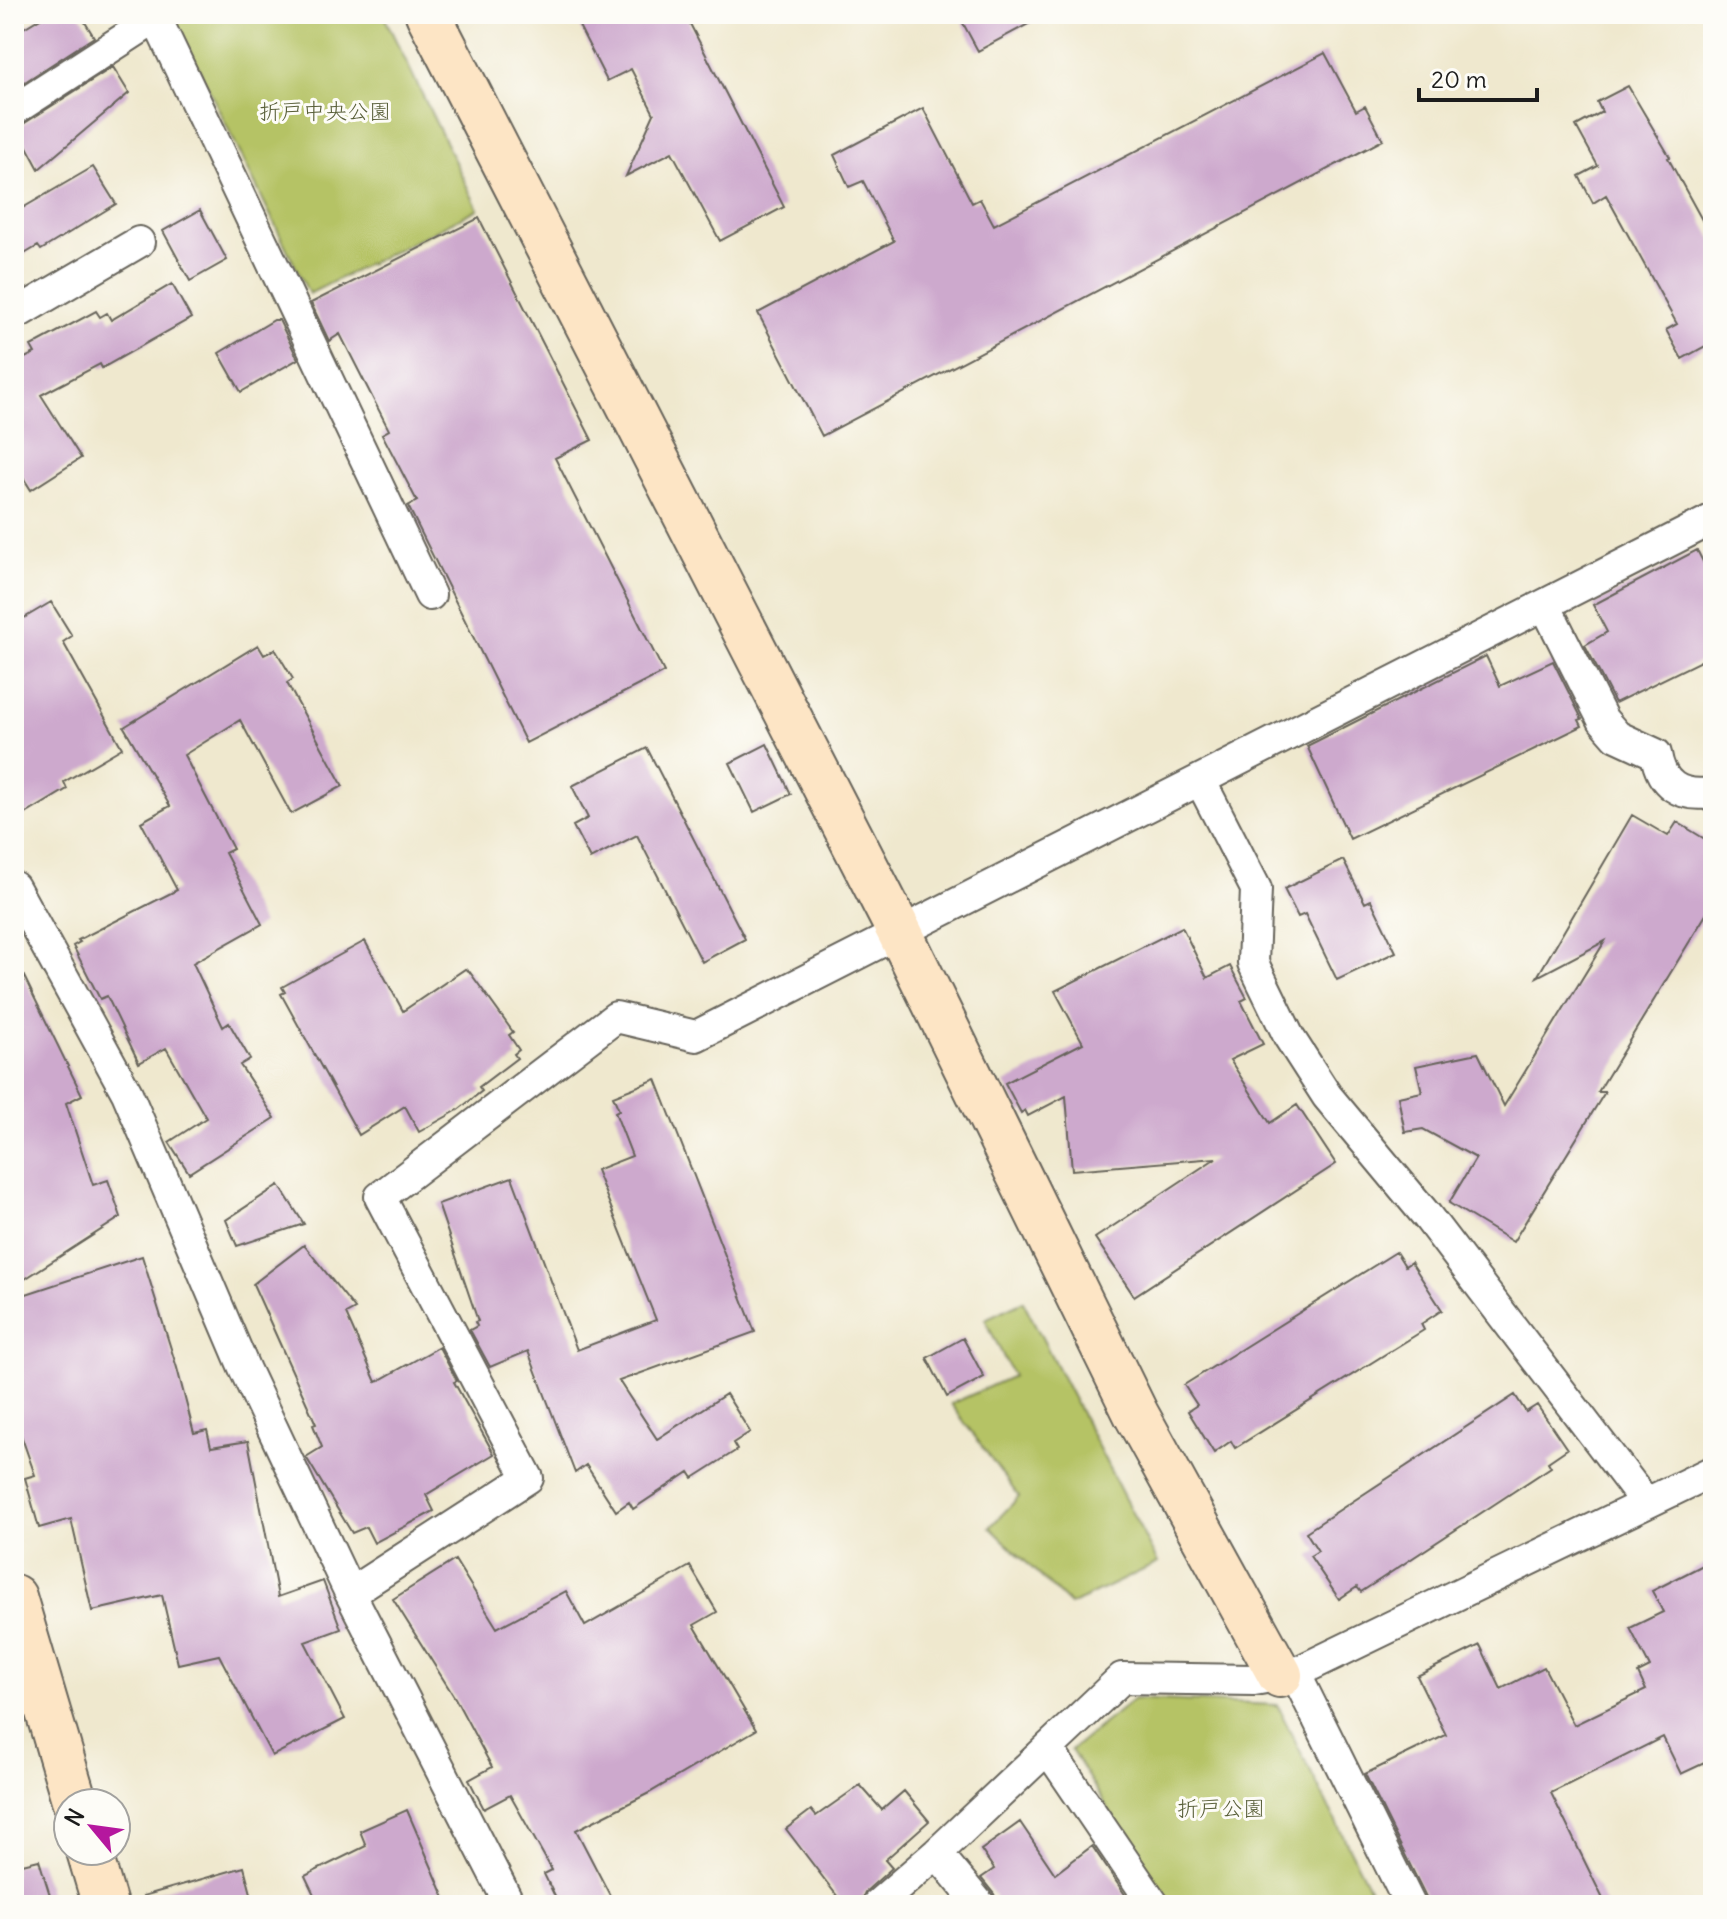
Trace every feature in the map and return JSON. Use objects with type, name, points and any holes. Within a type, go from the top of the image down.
[{"type":"street","points":[[428,14],[900,933],[1136,1414],[1288,1674],[1410,1905]]},
{"type":"street","points":[[14,110],[155,16],[430,595]]},
{"type":"street","points":[[14,315],[139,242]]},
{"type":"street","points":[[350,1593],[528,1478],[380,1197],[616,1017],[696,1036],[1713,519]]},
{"type":"street","points":[[1545,605],[1603,720],[1617,736],[1656,754],[1658,770],[1672,786],[1691,795],[1710,793],[1713,797]]},
{"type":"street","points":[[1200,780],[1256,889],[1253,963],[1289,1037],[1327,1096],[1427,1216],[1646,1503]]},
{"type":"street","points":[[14,887],[127,1093],[245,1370],[350,1593],[510,1905]]},
{"type":"street","points":[[877,1905],[937,1853],[1122,1678],[1254,1680],[1288,1674],[1713,1471]]},
{"type":"street","points":[[14,1597],[70,1787]]},
{"type":"street","points":[[1048,1749],[1154,1905]]},
{"type":"street","points":[[937,1853],[980,1905]]},
{"type":"street","points":[[94,1867],[105,1905]]},
{"type":"green space","name":"折戸中央公園","points":[[172,14],[383,14],[478,209],[309,294]]},
{"type":"green space","points":[[1023,1301],[1158,1563],[1070,1605],[990,1527],[1019,1497],[951,1404],[1013,1376],[985,1319]]},
{"type":"green space","name":"折戸公園","points":[[1134,1699],[1277,1705],[1378,1905],[1169,1905],[1071,1750]]},
{"type":"building","points":[[47,14],[80,14],[94,37],[14,89],[14,34]]},
{"type":"building","points":[[573,14],[685,14],[784,207],[720,241],[672,152],[626,176],[654,114],[631,69],[607,81]]},
{"type":"building","points":[[958,14],[1047,14],[978,51]]},
{"type":"building","points":[[1325,53],[1356,111],[1365,106],[1383,140],[822,436],[758,313],[894,241],[863,181],[849,187],[834,155],[923,108],[972,203],[980,199],[994,225]]},
{"type":"building","points":[[113,67],[129,93],[39,169],[17,128]]},
{"type":"building","points":[[1628,86],[1670,157],[1713,240],[1713,342],[1682,359],[1666,330],[1677,324],[1606,195],[1593,203],[1579,176],[1598,166],[1576,126],[1602,112],[1597,102]]},
{"type":"building","points":[[93,167],[116,204],[41,250],[38,246],[14,260],[14,213]]},
{"type":"building","points":[[200,210],[227,260],[190,281],[163,231]]},
{"type":"building","points":[[479,218],[592,440],[555,458],[664,672],[526,743],[408,506],[417,501],[382,434],[389,430],[340,334],[329,341],[311,303]]},
{"type":"building","points":[[172,284],[191,318],[102,368],[100,364],[41,395],[81,458],[31,490],[14,463],[14,353],[19,361],[35,353],[31,346],[96,311],[100,317],[107,313],[111,320]]},
{"type":"building","points":[[274,320],[279,320],[298,359],[241,392],[219,353]]},
{"type":"building","points":[[1697,550],[1713,581],[1713,655],[1615,703],[1585,645],[1607,632],[1593,605]]},
{"type":"building","points":[[51,602],[72,636],[63,642],[122,748],[64,782],[67,789],[14,821],[14,624]]},
{"type":"building","points":[[258,645],[264,655],[275,649],[293,679],[287,683],[343,786],[291,814],[240,720],[184,755],[233,849],[225,853],[262,924],[193,963],[223,1027],[229,1023],[250,1059],[240,1065],[275,1118],[189,1173],[169,1142],[206,1118],[166,1048],[139,1063],[107,996],[100,999],[73,946],[80,942],[78,940],[177,890],[141,822],[170,806],[124,727]]},
{"type":"building","points":[[1486,656],[1500,686],[1553,661],[1582,719],[1579,720],[1582,726],[1350,839],[1307,746]]},
{"type":"building","points":[[767,744],[791,794],[754,812],[730,763]]},
{"type":"building","points":[[647,748],[745,939],[702,962],[637,835],[590,859],[573,826],[588,818],[572,786]]},
{"type":"building","points":[[1632,815],[1668,836],[1677,822],[1713,844],[1713,903],[1598,1092],[1605,1092],[1513,1242],[1449,1203],[1476,1158],[1423,1129],[1405,1132],[1398,1097],[1422,1092],[1416,1066],[1478,1053],[1504,1106],[1605,941],[1537,977]]},
{"type":"building","points":[[1343,860],[1365,903],[1371,900],[1396,952],[1337,980],[1305,914],[1298,917],[1284,889]]},
{"type":"building","points":[[1182,927],[1207,978],[1230,966],[1247,998],[1241,1001],[1263,1044],[1230,1060],[1270,1123],[1297,1105],[1336,1164],[1134,1296],[1095,1238],[1216,1158],[1072,1170],[1066,1096],[1028,1116],[1025,1110],[1021,1113],[1005,1083],[1083,1043],[1055,991]]},
{"type":"building","points":[[365,941],[403,1011],[465,969],[469,971],[513,1032],[509,1035],[519,1050],[514,1054],[517,1058],[479,1087],[482,1091],[458,1110],[419,1132],[405,1106],[359,1135],[281,994],[285,992],[282,987]]},
{"type":"building","points":[[14,956],[82,1095],[66,1103],[93,1185],[108,1180],[121,1217],[14,1286]]},
{"type":"building","points":[[656,1079],[755,1332],[619,1381],[657,1439],[726,1394],[750,1432],[733,1443],[737,1450],[693,1478],[689,1472],[633,1509],[629,1502],[616,1511],[586,1465],[575,1473],[528,1351],[490,1367],[470,1330],[477,1326],[475,1322],[478,1321],[438,1204],[512,1177],[577,1350],[656,1320],[596,1170],[632,1156],[615,1112],[619,1110],[613,1096]]},
{"type":"building","points":[[279,1185],[304,1224],[237,1246],[226,1220]]},
{"type":"building","points":[[304,1245],[355,1309],[346,1314],[376,1382],[439,1347],[457,1381],[454,1382],[494,1454],[426,1495],[434,1511],[374,1543],[366,1527],[352,1533],[306,1457],[322,1447],[313,1425],[316,1424],[253,1284]]},
{"type":"building","points":[[1396,1252],[1405,1266],[1411,1262],[1442,1310],[1421,1324],[1424,1330],[1235,1448],[1231,1441],[1214,1453],[1188,1411],[1197,1405],[1184,1385]]},
{"type":"building","points":[[142,1256],[194,1433],[207,1430],[211,1447],[248,1441],[278,1597],[323,1581],[341,1629],[305,1642],[345,1719],[272,1756],[219,1655],[178,1664],[162,1595],[92,1611],[71,1519],[39,1528],[25,1478],[35,1475],[14,1415],[14,1298]]},
{"type":"building","points":[[963,1338],[984,1377],[947,1397],[927,1358]]},
{"type":"building","points":[[1515,1395],[1526,1412],[1537,1405],[1567,1449],[1548,1462],[1551,1467],[1510,1494],[1361,1592],[1357,1587],[1339,1599],[1310,1556],[1318,1551],[1306,1532]]},
{"type":"building","points":[[455,1560],[497,1628],[566,1591],[585,1626],[690,1566],[717,1612],[694,1625],[756,1730],[649,1793],[576,1830],[615,1905],[559,1905],[544,1874],[552,1870],[510,1795],[484,1809],[469,1780],[492,1767],[455,1698],[393,1599]]},
{"type":"building","points":[[1713,1560],[1713,1759],[1681,1774],[1663,1737],[1551,1793],[1606,1905],[1430,1905],[1365,1774],[1446,1735],[1417,1676],[1480,1645],[1501,1689],[1544,1667],[1574,1725],[1646,1690],[1638,1673],[1650,1667],[1630,1628],[1663,1612],[1652,1591]]},
{"type":"building","points":[[860,1785],[882,1810],[904,1791],[929,1821],[885,1860],[892,1868],[865,1892],[859,1905],[844,1905],[786,1829],[811,1810],[816,1816]]},
{"type":"building","points":[[407,1810],[448,1905],[319,1905],[305,1876],[366,1846],[360,1831]]},
{"type":"building","points":[[1020,1822],[1055,1874],[1092,1846],[1132,1905],[998,1905],[994,1894],[981,1878],[994,1869],[981,1850]]},
{"type":"building","points":[[39,1860],[53,1905],[14,1905],[14,1866]]},
{"type":"building","points":[[244,1867],[254,1905],[145,1905],[143,1896]]}]
